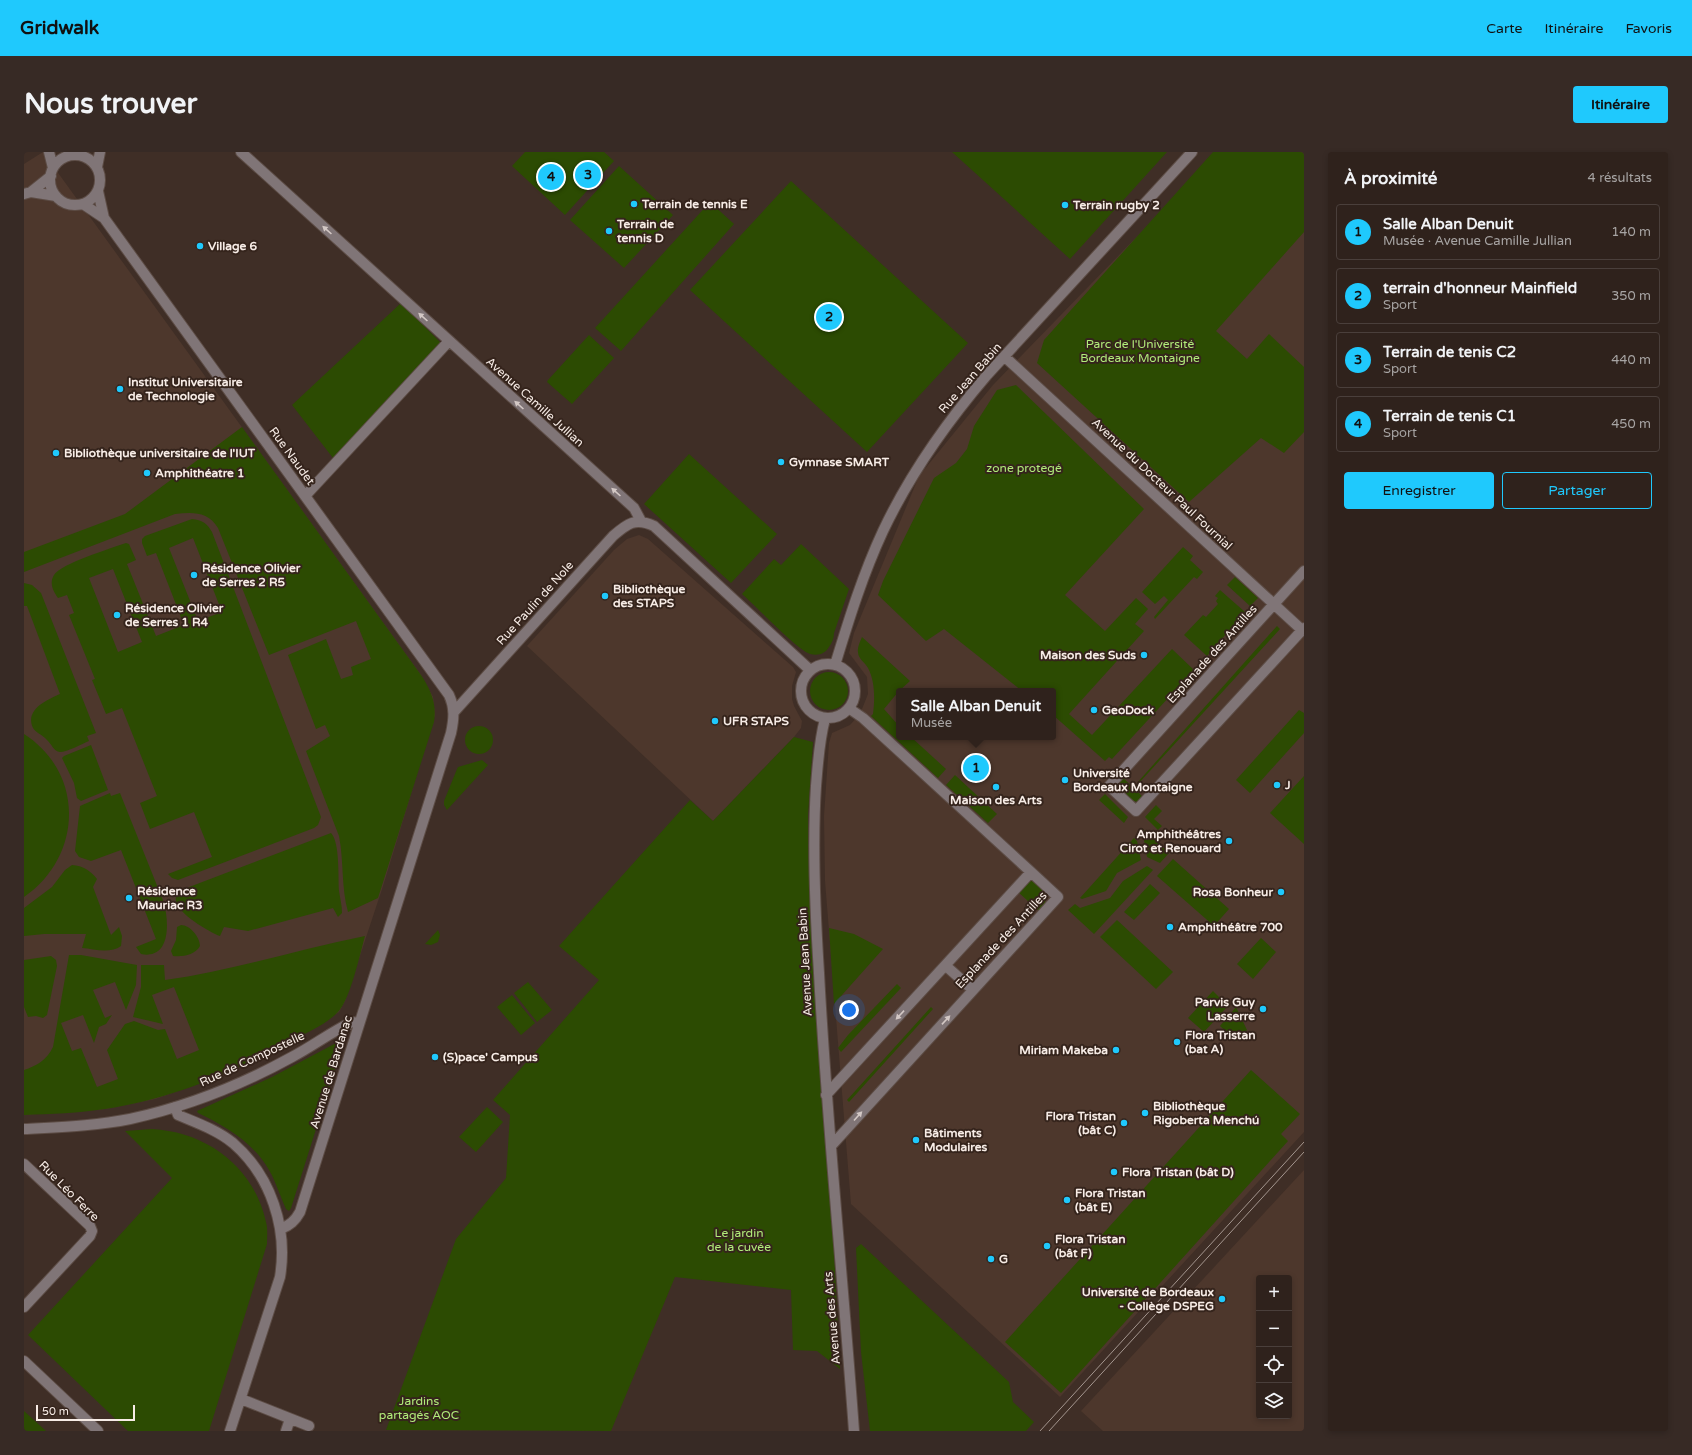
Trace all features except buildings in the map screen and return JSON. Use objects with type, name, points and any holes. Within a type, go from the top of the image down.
[{"type":"street","points":[[28,193],[52,172],[64,154],[83,154],[97,167],[100,175],[98,191],[89,201],[82,204],[68,204],[56,196],[52,190],[52,172],[49,152]]},
{"type":"street","points":[[97,167],[100,152]]},
{"type":"street","name":"Avenue Camille Jullian","points":[[242,152],[634,508],[641,521],[654,526],[810,670]]},
{"type":"street","name":"Rue Jean Babin","points":[[835,665],[853,606],[883,531],[916,470],[956,413],[1005,357],[1192,152]]},
{"type":"street","name":"Rue Naudet","points":[[98,191],[104,218]]},
{"type":"street","points":[[28,193],[56,196]]},
{"type":"street","name":"Rue Naudet","points":[[82,204],[104,218],[449,695],[453,702],[454,712]]},
{"type":"street","points":[[305,496],[449,341]]},
{"type":"street","name":"Avenue du Docteur Paul Fournial","points":[[1005,357],[1303,629]]},
{"type":"street","name":"Rue Paulin de Nole","points":[[454,712],[612,536],[633,522],[641,521]]},
{"type":"street","name":"Esplanade des Antilles","points":[[1303,629],[1136,811],[1109,786],[1304,571]]},
{"type":"street","points":[[822,665],[835,665],[844,668],[850,674],[854,682],[856,692],[854,701],[843,715],[825,719],[810,713],[805,707],[800,692],[802,684],[810,670],[822,665]]},
{"type":"street","points":[[850,708],[1031,872]]},
{"type":"street","name":"Avenue de Bardanac","points":[[281,1228],[290,1226],[296,1220],[300,1212],[451,733],[454,712]]},
{"type":"street","name":"Avenue Jean Babin","points":[[825,719],[820,741],[814,824],[816,917],[826,1095],[832,1145],[836,1203]]},
{"type":"street","name":"Esplanade des Antilles","points":[[826,1095],[1031,872],[1058,897],[832,1145]]},
{"type":"street","points":[[946,966],[973,990]]},
{"type":"street","name":"Rue de Compostelle","points":[[24,1129],[90,1125],[130,1119],[175,1107],[234,1084],[292,1057],[352,1022],[359,1023]]},
{"type":"street","points":[[175,1107],[178,1115],[214,1131],[233,1143],[244,1155],[255,1168],[269,1192],[278,1214],[281,1228],[283,1251],[280,1277],[230,1431]]},
{"type":"street","name":"Rue Léo Ferre","points":[[24,1164],[90,1226],[92,1231],[90,1236],[24,1307]]},
{"type":"street","name":"Avenue des Arts","points":[[836,1203],[854,1431]]},
{"type":"street","points":[[24,1361],[98,1431]]},
{"type":"street","points":[[240,1399],[309,1426]]},
{"type":"street","points":[[286,1431],[290,1419]]},
{"type":"shaded area","points":[[43,152],[421,675],[433,697],[435,715],[383,886],[345,1001],[339,1012],[314,1028],[260,1058],[225,1073],[155,1099],[106,1109],[24,1115],[24,164]]},
{"type":"shaded area","name":"Université Bordeaux Montaigne","points":[[1219,152],[1304,152],[1304,1132],[1060,1397],[851,1204],[825,881],[824,816],[829,743],[832,733],[850,725],[860,714],[868,694],[867,677],[849,653],[854,633],[919,476],[993,385]]},
{"type":"shaded area","points":[[639,535],[648,539],[793,667],[796,672],[792,686],[792,699],[802,721],[801,728],[713,821],[527,646],[614,550],[627,539]]},
{"type":"shaded area","name":"Université de Bordeaux - Collège DSPEG","points":[[1304,1170],[1304,1431],[1103,1431],[1081,1411]]},
{"type":"green space","points":[[525,152],[604,152],[614,161],[565,215],[512,166]]},
{"type":"green space","name":"Terrain rugby 2","points":[[952,152],[1167,152],[1070,259]]},
{"type":"green space","name":"Parc de l'Université Bordeaux Montaigne","points":[[1213,152],[1304,152],[1304,232],[1216,331],[1247,359],[1269,334],[1304,367],[1304,432],[1284,453],[1261,438],[1189,502],[1037,363],[1044,340]]},
{"type":"green space","points":[[619,166],[673,215],[624,268],[570,220]]},
{"type":"green space","points":[[791,181],[968,343],[867,452],[690,290]]},
{"type":"green space","points":[[710,202],[734,224],[621,351],[595,328]]},
{"type":"green space","points":[[401,303],[442,344],[333,458],[292,405]]},
{"type":"green space","points":[[589,335],[614,358],[572,404],[547,382]]},
{"type":"green space","name":"zone protegé","points":[[1016,385],[1144,509],[1065,595],[1105,631],[1136,598],[1148,609],[1135,624],[1144,631],[1069,714],[1092,735],[1172,649],[1194,670],[1112,759],[1109,757],[1105,761],[1056,718],[1056,688],[1018,688],[944,629],[926,641],[878,595],[883,581],[934,478],[956,463],[967,449],[974,426],[997,390]]},
{"type":"green space","points":[[242,427],[421,675],[428,686],[434,703],[434,722],[378,898],[348,912],[344,893],[342,855],[339,836],[306,751],[330,736],[325,725],[316,729],[288,655],[326,639],[341,679],[353,675],[351,667],[371,659],[356,621],[269,655],[218,528],[209,518],[193,513],[175,514],[24,572],[24,552],[125,514]]},
{"type":"green space","points":[[689,454],[777,534],[731,583],[644,504]]},
{"type":"green space","points":[[192,519],[204,522],[212,532],[321,817],[318,825],[314,828],[178,880],[172,878],[168,874],[212,857],[194,812],[150,829],[140,803],[157,796],[122,708],[106,714],[92,680],[95,679],[69,615],[74,613],[67,595],[58,598],[53,590],[52,584],[54,575],[66,566],[126,543],[129,544],[136,560],[127,564],[156,636],[184,625],[156,553],[147,556],[142,543],[142,539],[145,536]],"holes":[[[193,538],[222,612],[198,621],[169,548]],[[113,569],[142,642],[118,652],[89,578]]]},
{"type":"green space","points":[[801,544],[849,589],[832,642],[823,653],[818,655],[810,654],[795,644],[742,594],[774,559],[781,565]]},
{"type":"green space","points":[[1183,547],[1193,556],[1190,560],[1203,572],[1197,579],[1194,577],[1155,619],[1154,617],[1168,600],[1164,596],[1155,604],[1142,592]]},
{"type":"green space","points":[[1235,577],[1258,598],[1250,606],[1227,585]]},
{"type":"green space","points":[[24,583],[32,585],[41,593],[96,733],[87,736],[89,741],[63,752],[58,752],[54,749],[45,738],[34,730],[31,721],[32,715],[39,706],[60,694],[27,606],[24,606]]},
{"type":"green space","points":[[1220,590],[1245,612],[1207,656],[1184,635],[1203,615],[1206,617],[1218,604],[1216,601],[1218,598],[1215,596]]},
{"type":"green space","points":[[1277,626],[1280,629],[1138,784],[1137,783]]},
{"type":"green space","points":[[862,637],[910,681],[902,688],[896,688],[896,695],[884,709],[896,723],[896,739],[871,716],[874,708],[874,690],[872,679],[867,666],[860,659],[858,647]]},
{"type":"green space","points":[[825,672],[833,672],[843,677],[847,684],[847,698],[843,705],[833,710],[825,710],[815,705],[813,702],[810,695],[810,687],[815,677],[818,675]]},
{"type":"green space","points":[[1299,710],[1304,713],[1304,733],[1250,793],[1236,780]]},
{"type":"green space","points":[[479,726],[485,727],[489,730],[492,734],[492,746],[489,750],[485,753],[479,754],[473,753],[469,750],[466,746],[465,740],[466,734],[469,730],[473,727]]},
{"type":"green space","points":[[24,734],[44,751],[58,771],[67,793],[69,816],[66,838],[57,860],[43,880],[24,897]]},
{"type":"green space","points":[[794,737],[813,742],[808,815],[809,880],[832,1212],[840,1369],[817,1351],[793,1350],[791,1290],[675,1277],[611,1431],[386,1430],[456,1239],[506,1178],[510,1115],[493,1100],[599,980],[559,946],[690,800],[713,821]]},
{"type":"green space","points":[[897,740],[914,740],[946,769],[938,778]]},
{"type":"green space","points":[[91,745],[108,790],[81,801],[77,798],[74,783],[62,758]]},
{"type":"green space","points":[[482,760],[488,765],[447,810],[444,805],[444,801],[458,767]]},
{"type":"green space","points":[[955,775],[997,814],[988,823],[946,785]]},
{"type":"green space","points":[[1121,776],[1144,798],[1138,802],[1124,795],[1120,789],[1118,781]]},
{"type":"green space","points":[[1304,776],[1304,844],[1270,813]]},
{"type":"green space","points":[[110,793],[111,796],[120,793],[164,903],[167,920],[166,938],[163,946],[158,951],[151,954],[141,954],[136,947],[156,939],[121,850],[91,861],[79,857],[75,851],[80,806]]},
{"type":"green space","points":[[1105,794],[1128,817],[1124,823],[1099,800]]},
{"type":"green space","points":[[1156,805],[1162,811],[1154,819],[1162,826],[1158,830],[1145,817]]},
{"type":"green space","points":[[1143,829],[1169,853],[1160,863],[1147,857],[1143,835],[1140,832]]},
{"type":"green space","points":[[331,833],[336,844],[338,860],[339,891],[342,913],[338,917],[333,908],[248,931],[224,927],[220,936],[187,916],[176,901],[177,895],[184,889]]},
{"type":"green space","points":[[1134,838],[1137,841],[1141,860],[1117,873],[1106,891],[1082,899],[1080,898]]},
{"type":"green space","points":[[1173,859],[1229,909],[1214,926],[1157,876]]},
{"type":"green space","points":[[72,865],[80,866],[86,869],[97,879],[93,887],[111,935],[119,927],[122,936],[121,946],[112,950],[82,948],[86,934],[44,934],[24,936],[24,908],[52,887],[65,870]]},
{"type":"green space","points":[[1147,866],[1153,870],[1094,934],[1068,910],[1075,904],[1080,908],[1110,898],[1123,881]]},
{"type":"green space","points":[[1032,881],[1042,887],[1046,894],[1045,902],[1039,911],[1017,891],[1024,883]]},
{"type":"green space","points":[[1150,884],[1160,893],[1134,920],[1124,912]]},
{"type":"green space","points":[[1117,920],[1173,972],[1156,989],[1100,937]]},
{"type":"green space","points":[[181,925],[188,927],[194,932],[200,946],[195,952],[188,955],[173,956],[171,951],[176,940],[177,927]]},
{"type":"green space","points":[[829,928],[854,934],[883,949],[834,1004]]},
{"type":"green space","points":[[438,930],[440,935],[438,942],[431,945],[425,944]]},
{"type":"green space","points":[[365,936],[347,998],[333,1017],[314,1029],[243,1065],[176,1092],[129,1105],[65,1113],[24,1115],[24,1070],[41,1062],[48,1056],[53,1047],[69,955],[81,955],[137,965],[136,985],[126,1010],[115,982],[93,990],[105,1018],[112,1015],[106,1024],[99,1027],[94,1043],[83,1015],[61,1023],[72,1051],[81,1048],[97,1087],[118,1079],[107,1050],[125,1024],[134,1021],[158,1030],[165,1029],[177,1059],[199,1050],[174,987],[152,995],[163,1024],[133,1017],[141,987],[141,965],[164,965],[165,980],[240,966]]},
{"type":"green space","points":[[1261,938],[1276,952],[1253,979],[1237,964]]},
{"type":"green space","points":[[51,956],[56,960],[57,966],[47,1015],[43,1018],[36,1016],[28,1017],[24,1007],[24,960]]},
{"type":"green space","points":[[528,982],[552,1010],[537,1022],[514,993]]},
{"type":"green space","points":[[897,984],[901,988],[841,1052],[838,1048],[848,1035]]},
{"type":"green space","points":[[1213,991],[1228,1006],[1204,1032],[1188,1018]]},
{"type":"green space","points":[[512,995],[535,1023],[521,1035],[497,1007]]},
{"type":"green space","points":[[931,1007],[933,1009],[849,1102],[847,1100]]},
{"type":"green space","points":[[1236,1007],[1247,1030],[1236,1041],[1220,1026]]},
{"type":"green space","points":[[338,1042],[341,1043],[342,1047],[289,1211],[286,1209],[269,1170],[255,1151],[228,1129],[198,1113],[197,1111],[272,1077]]},
{"type":"green space","points":[[1251,1070],[1300,1114],[1281,1134],[1288,1141],[1061,1393],[1005,1342]]},
{"type":"green space","points":[[487,1107],[503,1122],[476,1152],[459,1137]]},
{"type":"green space","points":[[152,1129],[191,1137],[209,1145],[225,1156],[239,1169],[251,1185],[260,1202],[267,1225],[267,1244],[209,1431],[128,1431],[28,1335],[172,1178],[125,1131]]},
{"type":"green space","points":[[861,1244],[1009,1382],[1013,1402],[1034,1422],[1026,1431],[870,1431],[861,1352],[856,1248]]},
{"type":"green space","points":[[24,1411],[46,1431],[24,1431]]},
{"type":"tram line","points":[[1040,1431],[1304,1142]]},
{"type":"tram line","points":[[1049,1431],[1304,1152]]},
{"type":"place","name":"Terrain de tenis C2","points":[[588,175]]},
{"type":"place","name":"Terrain de tenis C1","points":[[551,177]]},
{"type":"place","name":"Terrain de tennis E","points":[[634,204]]},
{"type":"place","name":"Terrain rugby 2","points":[[1065,205]]},
{"type":"place","name":"Terrain de tennis D","points":[[609,231]]},
{"type":"place","name":"Village 6","points":[[200,246]]},
{"type":"place","name":"terrain d'honneur Mainfield","points":[[829,317]]},
{"type":"place","name":"Institut Universitaire de Technologie","points":[[120,389]]},
{"type":"place","name":"Bibliothèque universitaire de l'IUT","points":[[56,453]]},
{"type":"place","name":"Gymnase SMART","points":[[781,462]]},
{"type":"place","name":"Amphithéatre 1","points":[[147,473]]},
{"type":"place","name":"Résidence Olivier de Serres 2 R5","points":[[194,575]]},
{"type":"place","name":"Bibliothèque des STAPS","points":[[605,596]]},
{"type":"place","name":"Résidence Olivier de Serres 1 R4","points":[[117,615]]},
{"type":"place","name":"Maison des Suds","points":[[1144,655]]},
{"type":"place","name":"GeoDock","points":[[1094,710]]},
{"type":"place","name":"UFR STAPS","points":[[715,721]]},
{"type":"place","name":"Salle Alban Denuit","points":[[976,768]]},
{"type":"place","name":"Université Bordeaux Montaigne","points":[[1065,780]]},
{"type":"place","name":"J","points":[[1277,785]]},
{"type":"place","name":"Maison des Arts","points":[[996,787]]},
{"type":"place","name":"Amphithéâtres Cirot et Renouard","points":[[1229,841]]},
{"type":"place","name":"Rosa Bonheur","points":[[1281,892]]},
{"type":"place","name":"Résidence Mauriac R3","points":[[129,898]]},
{"type":"place","name":"Amphithéâtre 700","points":[[1170,927]]},
{"type":"place","name":"Parvis Guy Lasserre","points":[[1263,1009]]},
{"type":"place","name":"Flora Tristan (bat A)","points":[[1177,1042]]},
{"type":"place","name":"Miriam Makeba","points":[[1116,1050]]},
{"type":"place","name":"(S)pace' Campus","points":[[435,1057]]},
{"type":"place","name":"Bibliothèque Rigoberta Menchú","points":[[1145,1113]]},
{"type":"place","name":"Flora Tristan (bât C)","points":[[1124,1123]]},
{"type":"place","name":"Bâtiments Modulaires","points":[[916,1140]]},
{"type":"place","name":"Flora Tristan (bât D)","points":[[1114,1172]]},
{"type":"place","name":"Flora Tristan (bât E)","points":[[1067,1200]]},
{"type":"place","name":"Flora Tristan (bât F)","points":[[1047,1246]]},
{"type":"place","name":"G","points":[[991,1259]]},
{"type":"place","name":"Université de Bordeaux - Collège DSPEG","points":[[1222,1299]]},
{"type":"park label","name":"Le jardin de la cuvée","points":[[739,1240]]},
{"type":"park label","name":"Jardins partagés AOC","points":[[419,1408]]}]
